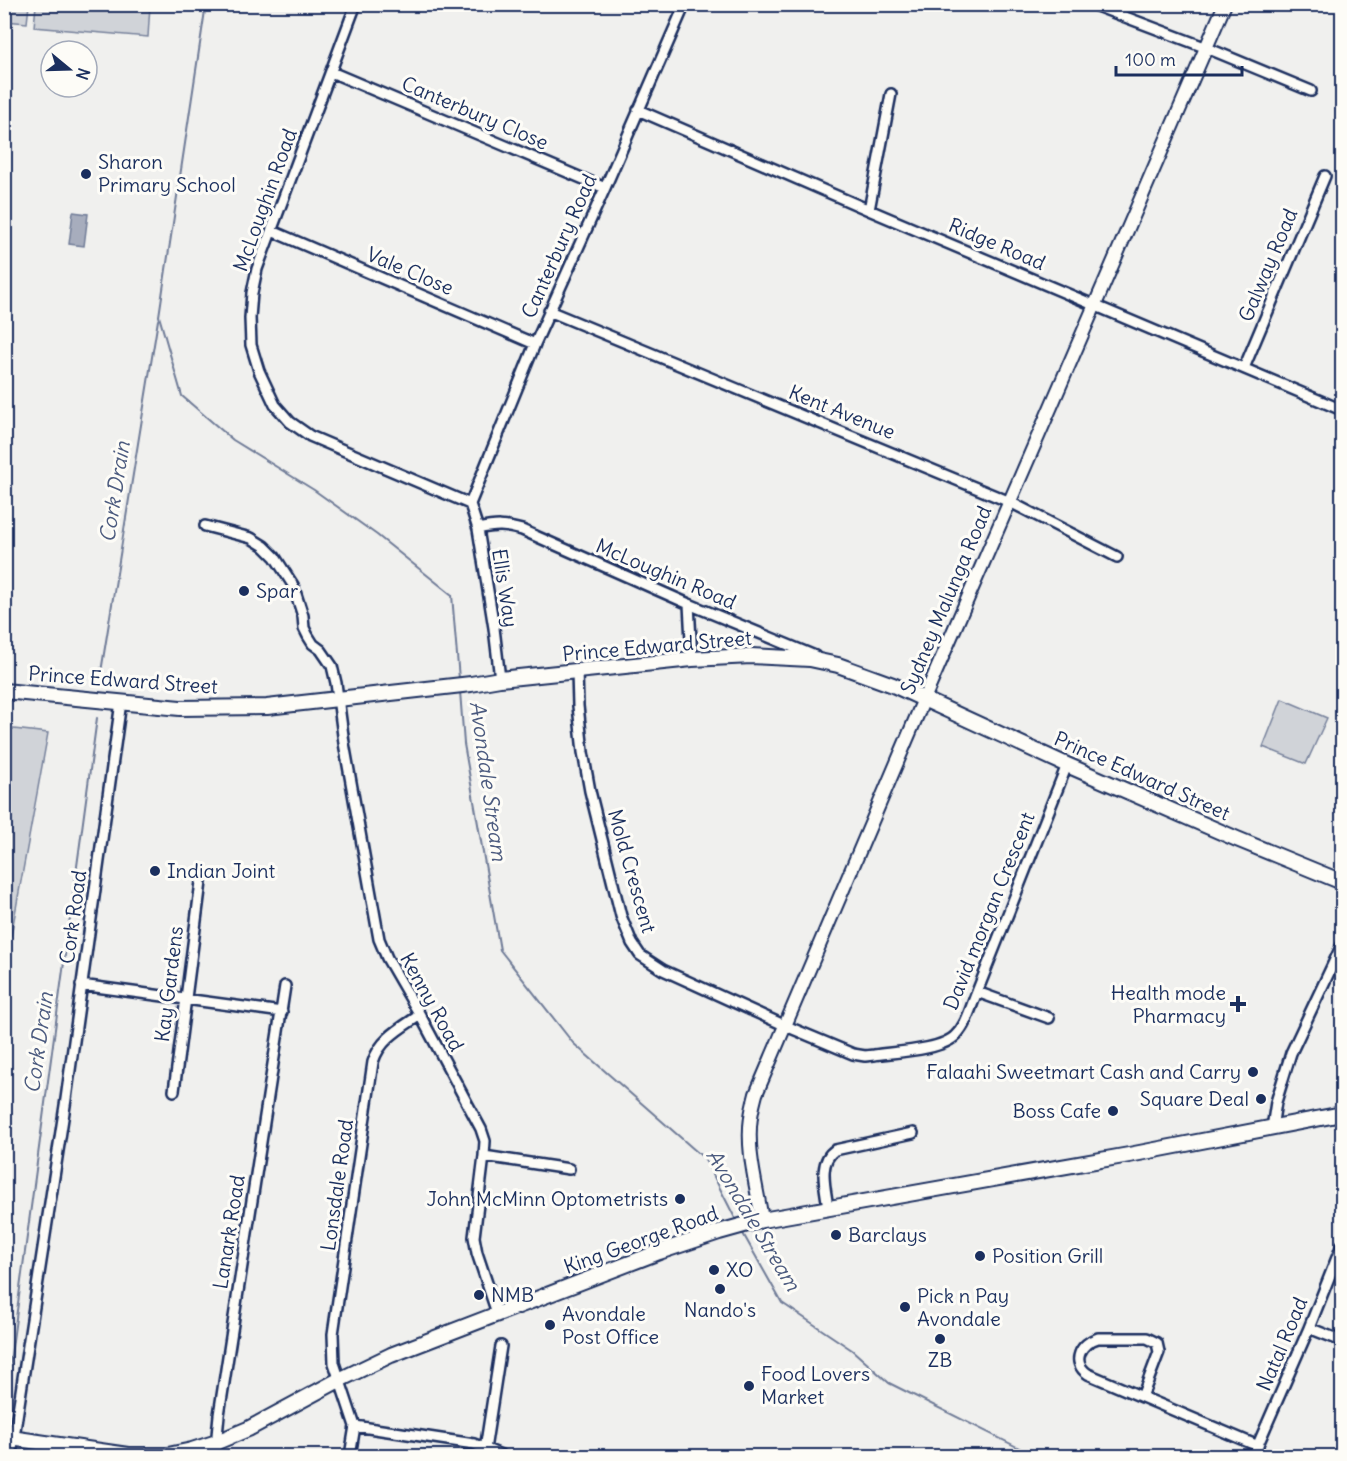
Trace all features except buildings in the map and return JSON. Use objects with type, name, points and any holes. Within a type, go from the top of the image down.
[{"type":"main road","name":"Prince Edward Street","points":[[4,691],[180,708],[226,708],[338,699],[692,659],[751,656],[810,659],[838,665],[893,685],[1067,765],[1342,882]]},
{"type":"main road","name":"King George Road","points":[[9,1437],[128,1455],[168,1455],[192,1450],[256,1425],[391,1355],[666,1249],[719,1232],[762,1220],[1129,1155],[1342,1114]]},
{"type":"street","name":"McLoughin Road","points":[[356,4],[258,269],[252,293],[251,345],[259,371],[275,405],[290,422],[310,436],[470,504]]},
{"type":"street","name":"Canterbury Road","points":[[470,504],[549,311],[685,4]]},
{"type":"street","points":[[1092,4],[1311,91]]},
{"type":"street","name":"Sydney Malunga Road","points":[[762,1220],[752,1155],[751,1118],[756,1094],[1225,4]]},
{"type":"street","name":"Canterbury Close","points":[[331,72],[605,188]]},
{"type":"street","points":[[869,210],[891,94]]},
{"type":"street","name":"Ridge Road","points":[[639,110],[1342,410]]},
{"type":"street","name":"Galway Road","points":[[1244,368],[1325,176]]},
{"type":"street","name":"Vale Close","points":[[272,231],[535,344]]},
{"type":"street","name":"Kent Avenue","points":[[549,311],[1010,502],[1117,557]]},
{"type":"street","name":"Ellis Way","points":[[470,504],[478,529],[500,679]]},
{"type":"street","name":"Kenny Road","points":[[205,526],[251,538],[275,557],[293,585],[308,636],[332,666],[379,939],[387,958],[482,1129],[484,1156],[474,1237],[497,1313]]},
{"type":"street","name":"McLoughin Road","points":[[478,529],[501,526],[522,530],[689,604],[838,665]]},
{"type":"street","points":[[689,604],[692,659]]},
{"type":"street","name":"Mold Crescent","points":[[577,671],[578,706],[590,790],[621,916],[632,943],[640,955],[663,970],[786,1026]]},
{"type":"street","name":"Cork Road","points":[[11,1456],[9,1437],[66,1099],[121,702]]},
{"type":"street","name":"David morgan Crescent","points":[[786,1026],[853,1054],[865,1056],[937,1046],[957,1035],[977,992],[1067,765]]},
{"type":"street","name":"Kay Gardens","points":[[174,1091],[201,882]]},
{"type":"street","points":[[1272,1128],[1276,1102],[1291,1053],[1342,945]]},
{"type":"street","points":[[81,985],[282,1012]]},
{"type":"street","name":"Lanark Road","points":[[215,1456],[219,1415],[285,986]]},
{"type":"street","points":[[977,992],[1049,1018]]},
{"type":"street","name":"Lonsdale Road","points":[[355,1426],[334,1363],[333,1334],[373,1062],[376,1051],[382,1043],[420,1014]]},
{"type":"street","points":[[828,1208],[824,1173],[827,1158],[831,1152],[913,1133]]},
{"type":"street","points":[[484,1156],[569,1169]]},
{"type":"street","name":"Natal Road","points":[[1253,1456],[1309,1328],[1342,1245]]},
{"type":"street","points":[[1309,1328],[1342,1341]]},
{"type":"street","points":[[1142,1397],[1159,1352],[1157,1342],[1147,1338],[1098,1338],[1090,1340],[1083,1347],[1079,1353],[1078,1364],[1088,1374],[1142,1397],[1258,1446]]},
{"type":"street","points":[[485,1452],[501,1346]]},
{"type":"street","points":[[350,1456],[355,1426],[474,1444],[485,1452],[503,1456]]},
{"type":"shaded area","points":[[4,5],[29,5],[27,23],[5,21]]},
{"type":"shaded area","points":[[36,5],[150,5],[148,37],[34,27]]},
{"type":"shaded area","points":[[1282,699],[1327,718],[1306,764],[1263,747]]},
{"type":"shaded area","points":[[5,728],[48,733],[11,936],[4,936]]},
{"type":"water","points":[[73,212],[88,214],[84,246],[69,244]]},
{"type":"waterway","name":"Avondale Stream","points":[[206,4],[159,316],[182,396],[233,440],[314,490],[377,535],[452,595],[459,679]]},
{"type":"waterway","name":"Cork Drain","points":[[101,672],[158,320]]},
{"type":"waterway","name":"Avondale Stream","points":[[460,691],[464,744],[500,950],[573,1043],[705,1159],[737,1222]]},
{"type":"waterway","name":"Cork Drain","points":[[4,1407],[97,718]]},
{"type":"waterway","name":"Avondale Stream","points":[[741,1230],[782,1303],[852,1350],[889,1383],[1035,1456]]},
{"type":"place","name":"Sharon Primary School","points":[[86,174]]},
{"type":"place","name":"Spar","points":[[244,591]]},
{"type":"place","name":"Indian Joint","points":[[155,871]]},
{"type":"place","name":"Health mode Pharmacy","points":[[1238,1004]]},
{"type":"place","name":"Falaahi Sweetmart Cash and Carry","points":[[1253,1072]]},
{"type":"place","name":"Square Deal","points":[[1261,1099]]},
{"type":"place","name":"Boss Cafe","points":[[1113,1111]]},
{"type":"place","name":"John McMinn Optometrists","points":[[680,1199]]},
{"type":"place","name":"Barclays","points":[[836,1235]]},
{"type":"place","name":"Position Grill","points":[[980,1256]]},
{"type":"place","name":"XO","points":[[714,1270]]},
{"type":"place","name":"Nando's","points":[[720,1289]]},
{"type":"place","name":"NMB","points":[[479,1295]]},
{"type":"place","name":"Pick n Pay Avondale","points":[[905,1307]]},
{"type":"place","name":"Avondale Post Office","points":[[550,1325]]},
{"type":"place","name":"ZB","points":[[940,1339]]},
{"type":"place","name":"Food Lovers Market","points":[[749,1386]]}]
